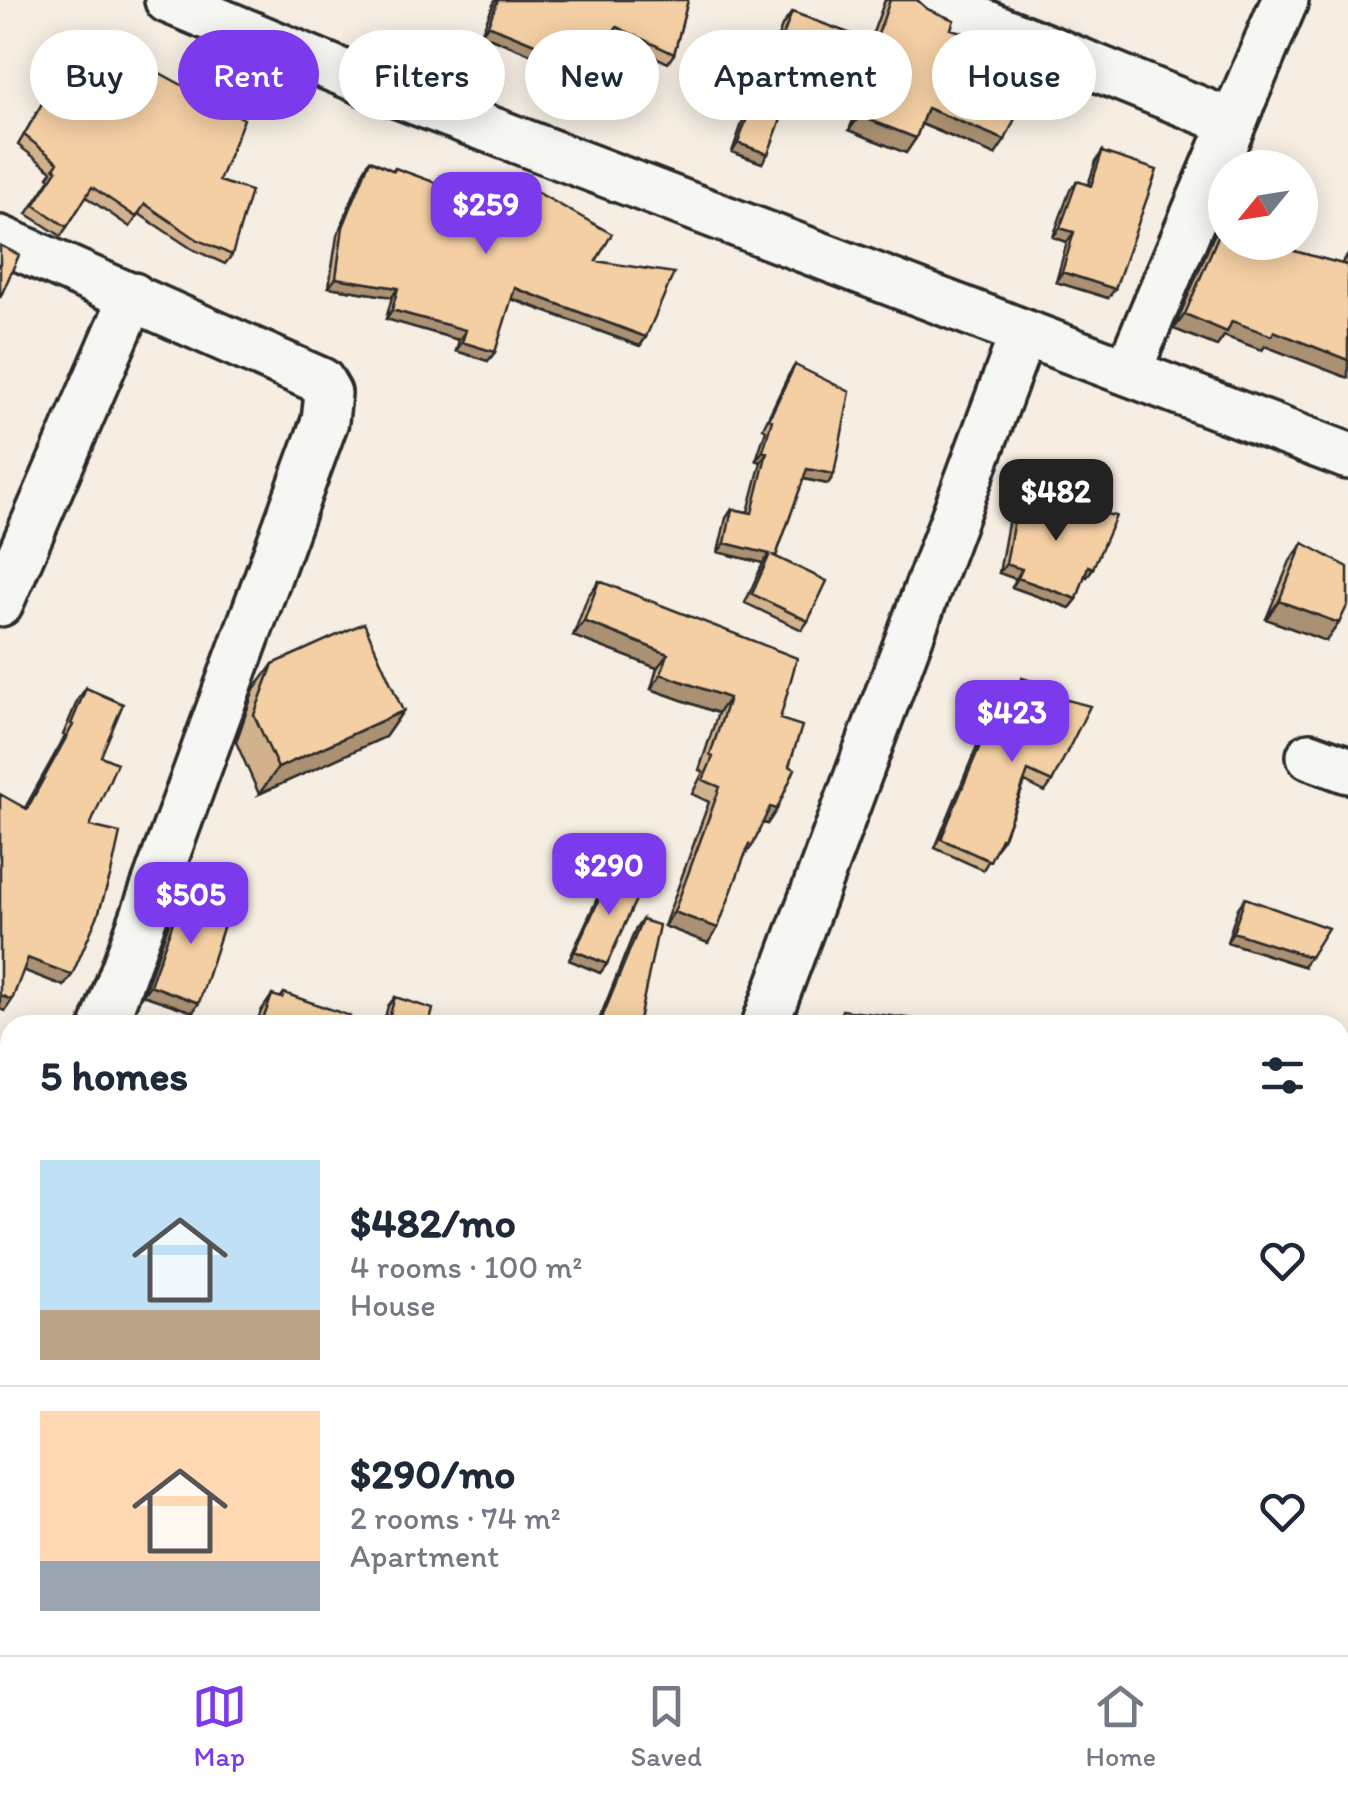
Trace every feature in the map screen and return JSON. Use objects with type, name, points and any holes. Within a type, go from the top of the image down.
[{"type":"street","points":[[168,0],[370,84],[1348,456]]},
{"type":"street","points":[[928,0],[1233,123]]},
{"type":"street","points":[[1128,371],[1285,0]]},
{"type":"street","points":[[0,239],[321,380],[328,393],[329,406],[108,1015]]},
{"type":"street","points":[[0,603],[133,296]]},
{"type":"street","points":[[769,1015],[1023,332]]},
{"type":"building","points":[[498,0],[688,0],[674,54],[659,47],[659,30],[525,30],[525,40],[488,25]]},
{"type":"building","points":[[890,0],[917,0],[927,9],[954,20],[951,29],[954,30],[932,30],[932,110],[927,108],[916,138],[870,120],[912,120],[912,30],[880,30]]},
{"type":"building","points":[[792,12],[840,30],[785,30]]},
{"type":"building","points":[[158,72],[178,83],[178,120],[244,120],[219,181],[251,191],[232,255],[198,240],[145,204],[136,217],[92,187],[67,227],[34,205],[57,170],[54,168],[58,162],[24,135],[33,120],[158,120]]},
{"type":"building","points":[[746,120],[781,120],[768,154],[738,143]]},
{"type":"building","points":[[956,120],[1014,120],[1005,140]]},
{"type":"building","points":[[1102,152],[1157,170],[1115,289],[1062,272],[1074,232],[1060,228],[1077,181],[1091,186]]},
{"type":"building","points":[[370,160],[450,188],[453,182],[512,208],[524,185],[612,234],[596,261],[674,273],[646,337],[515,288],[495,352],[462,342],[466,330],[392,310],[398,288],[336,278],[343,227]]},
{"type":"building","points":[[0,245],[19,255],[0,298]]},
{"type":"building","points":[[1318,257],[1346,265],[1348,260],[1348,360],[1274,331],[1272,336],[1232,321],[1227,332],[1185,314],[1208,260]]},
{"type":"building","points":[[795,365],[850,392],[834,474],[807,469],[776,556],[772,555],[827,581],[808,621],[752,594],[770,554],[725,543],[732,509],[752,513],[767,452],[763,451],[772,420],[769,419]]},
{"type":"building","points":[[1018,498],[1116,516],[1093,568],[1088,566],[1077,599],[1018,578],[1022,569],[1006,564]]},
{"type":"building","points":[[1303,543],[1348,567],[1348,604],[1339,623],[1279,601]]},
{"type":"building","points":[[599,581],[797,658],[780,719],[802,726],[789,766],[795,769],[777,809],[770,807],[752,846],[749,844],[718,928],[674,912],[720,787],[703,780],[729,698],[661,674],[668,654],[584,621]]},
{"type":"building","points":[[364,623],[403,711],[278,768],[254,715],[273,664]]},
{"type":"building","points":[[1022,678],[1055,688],[1052,696],[1090,706],[1052,782],[1028,771],[1003,839],[990,861],[941,839],[993,714],[1009,721]]},
{"type":"building","points":[[86,688],[123,704],[101,756],[117,763],[90,826],[120,833],[111,874],[72,975],[28,958],[12,1000],[0,995],[0,794],[27,809],[73,725]]},
{"type":"building","points":[[612,872],[642,886],[607,964],[575,951]]},
{"type":"building","points":[[184,892],[230,906],[199,1003],[150,985]]},
{"type":"building","points":[[1245,898],[1328,928],[1310,957],[1233,932]]},
{"type":"building","points":[[642,920],[659,925],[640,1015],[603,1015]]},
{"type":"building","points":[[284,993],[347,1015],[265,1015],[272,995],[282,998]]},
{"type":"building","points":[[395,997],[433,1009],[432,1015],[390,1015]]},
{"type":"building","points":[[842,1010],[882,1015],[840,1015]]}]
